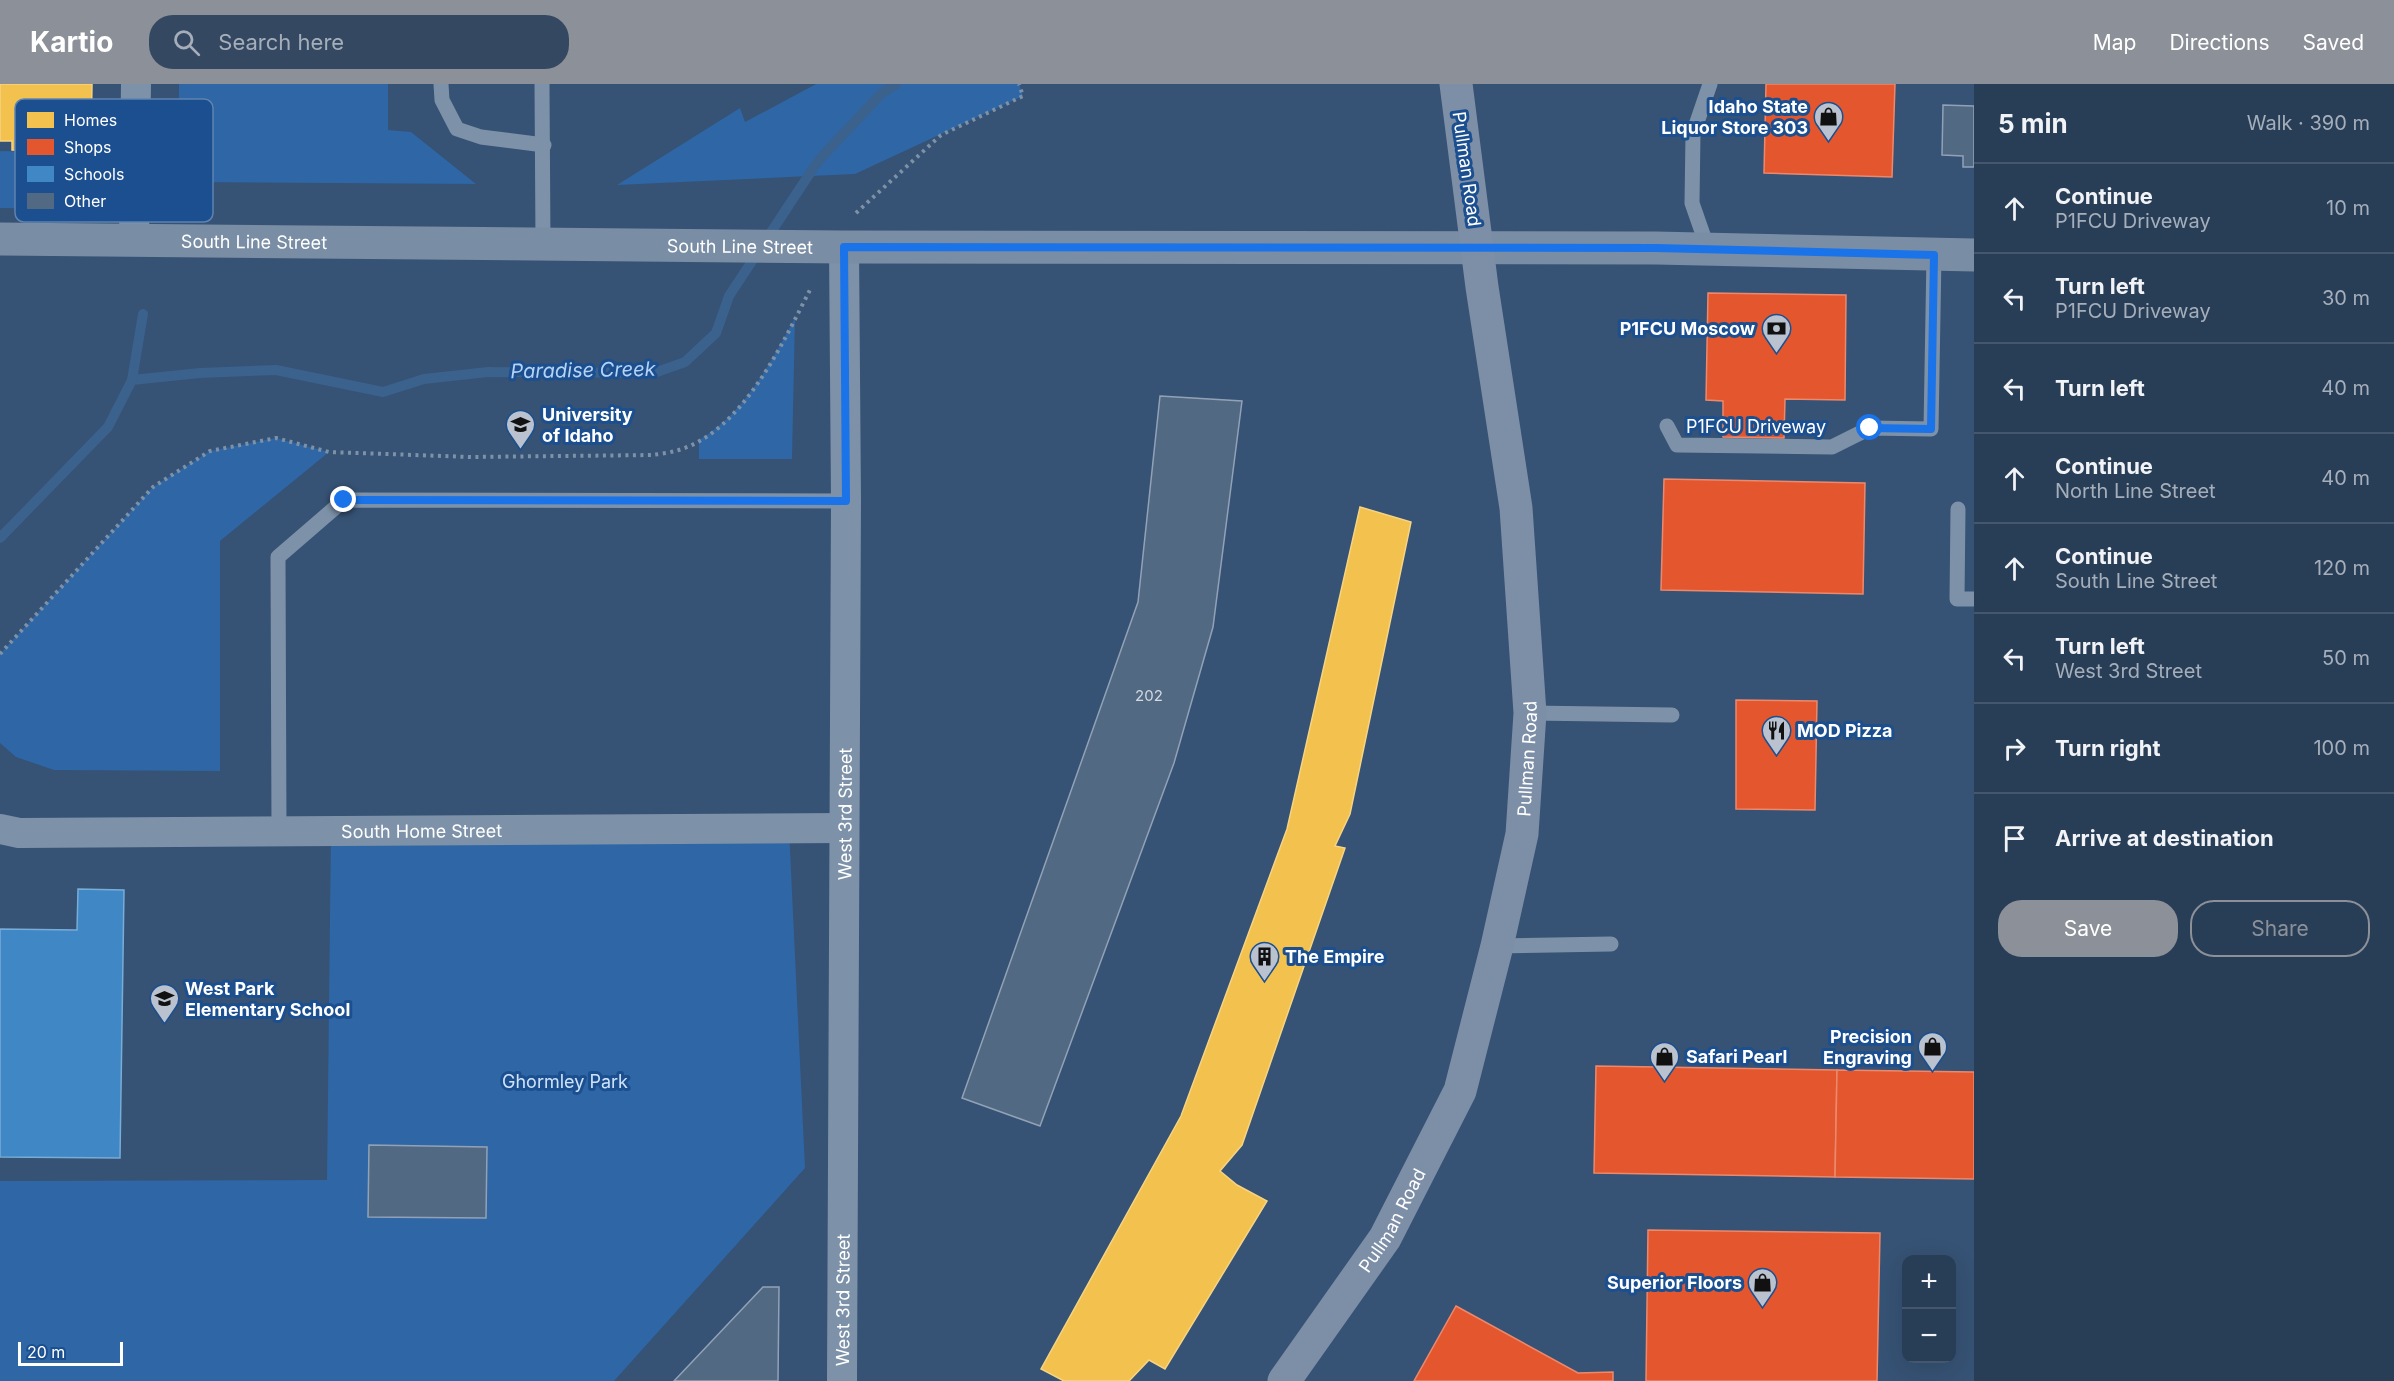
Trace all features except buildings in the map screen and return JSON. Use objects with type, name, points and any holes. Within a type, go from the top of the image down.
[{"type":"main road","name":"Pullman Road","points":[[1284,1381],[1385,1238],[1460,1091],[1497,946],[1522,834],[1530,714],[1516,508],[1456,84]]},
{"type":"street","points":[[136,84],[136,99]]},
{"type":"street","points":[[134,222],[134,239]]},
{"type":"street","name":"South Line Street","points":[[0,239],[811,247],[1708,249],[1961,256]]},
{"type":"street","name":"West 3rd Street","points":[[842,1381],[846,501],[844,247]]},
{"type":"street","name":"South Home Street","points":[[0,829],[19,833],[844,828]]},
{"type":"lane","points":[[441,84],[442,100],[458,129],[481,137],[544,144]]},
{"type":"lane","points":[[542,84],[543,244]]},
{"type":"lane","points":[[1708,249],[1692,203],[1693,134],[1710,84]]},
{"type":"lane","name":"P1FCU Driveway","points":[[1667,426],[1677,445],[1796,447],[1832,447],[1870,428],[1931,429],[1961,256]]},
{"type":"lane","points":[[279,831],[278,557],[344,500],[846,501]]},
{"type":"lane","points":[[1958,509],[1957,599],[1974,599]]},
{"type":"lane","points":[[1530,714],[1672,715]]},
{"type":"lane","points":[[1497,946],[1611,944]]},
{"type":"path","points":[[854,215],[941,135],[1023,96],[1019,84]]},
{"type":"path","points":[[0,654],[153,487],[210,451],[276,438],[341,453],[481,457],[652,454],[676,451],[720,427],[744,402],[768,366],[809,291]]},
{"type":"green space","points":[[179,84],[388,84],[388,130],[411,132],[476,184],[213,182],[213,99],[179,99]]},
{"type":"green space","points":[[816,84],[1019,84],[1023,96],[855,174],[617,185],[740,108],[745,122]]},
{"type":"green space","points":[[0,151],[15,151],[15,208],[0,208]]},
{"type":"green space","points":[[795,318],[792,459],[699,459],[699,440],[730,415],[755,386]]},
{"type":"green space","points":[[276,438],[329,452],[220,541],[220,771],[54,770],[16,757],[0,743],[0,654],[153,487],[210,451]]},
{"type":"green space","name":"Ghormley Park","points":[[789,828],[805,1168],[614,1381],[0,1381],[0,1181],[327,1180],[331,831]]},
{"type":"waterway","name":"Paradise Creek","points":[[132,380],[200,373],[276,370],[383,392],[424,379],[488,372],[654,373],[685,362],[716,333],[729,296],[818,161],[882,93],[896,84]]},
{"type":"waterway","name":"Paradise Creek","points":[[0,538],[108,427],[132,380],[143,314]]},
{"type":"place","name":"Idaho State Liquor Store 303","points":[[1829,142]]},
{"type":"place","name":"P1FCU Moscow","points":[[1776,354]]},
{"type":"place","name":"University of Idaho","points":[[521,450]]},
{"type":"place","name":"MOD Pizza","points":[[1776,756]]},
{"type":"place","name":"The Empire","points":[[1264,982]]},
{"type":"place","name":"West Park Elementary School","points":[[164,1024]]},
{"type":"place","name":"Precision Engraving","points":[[1933,1072]]},
{"type":"place","name":"Safari Pearl","points":[[1665,1082]]},
{"type":"place","name":"Superior Floors","points":[[1763,1308]]},
{"type":"route","points":[[344,500],[846,501],[844,247],[1656,248],[1934,255],[1931,429],[1870,428]]}]
